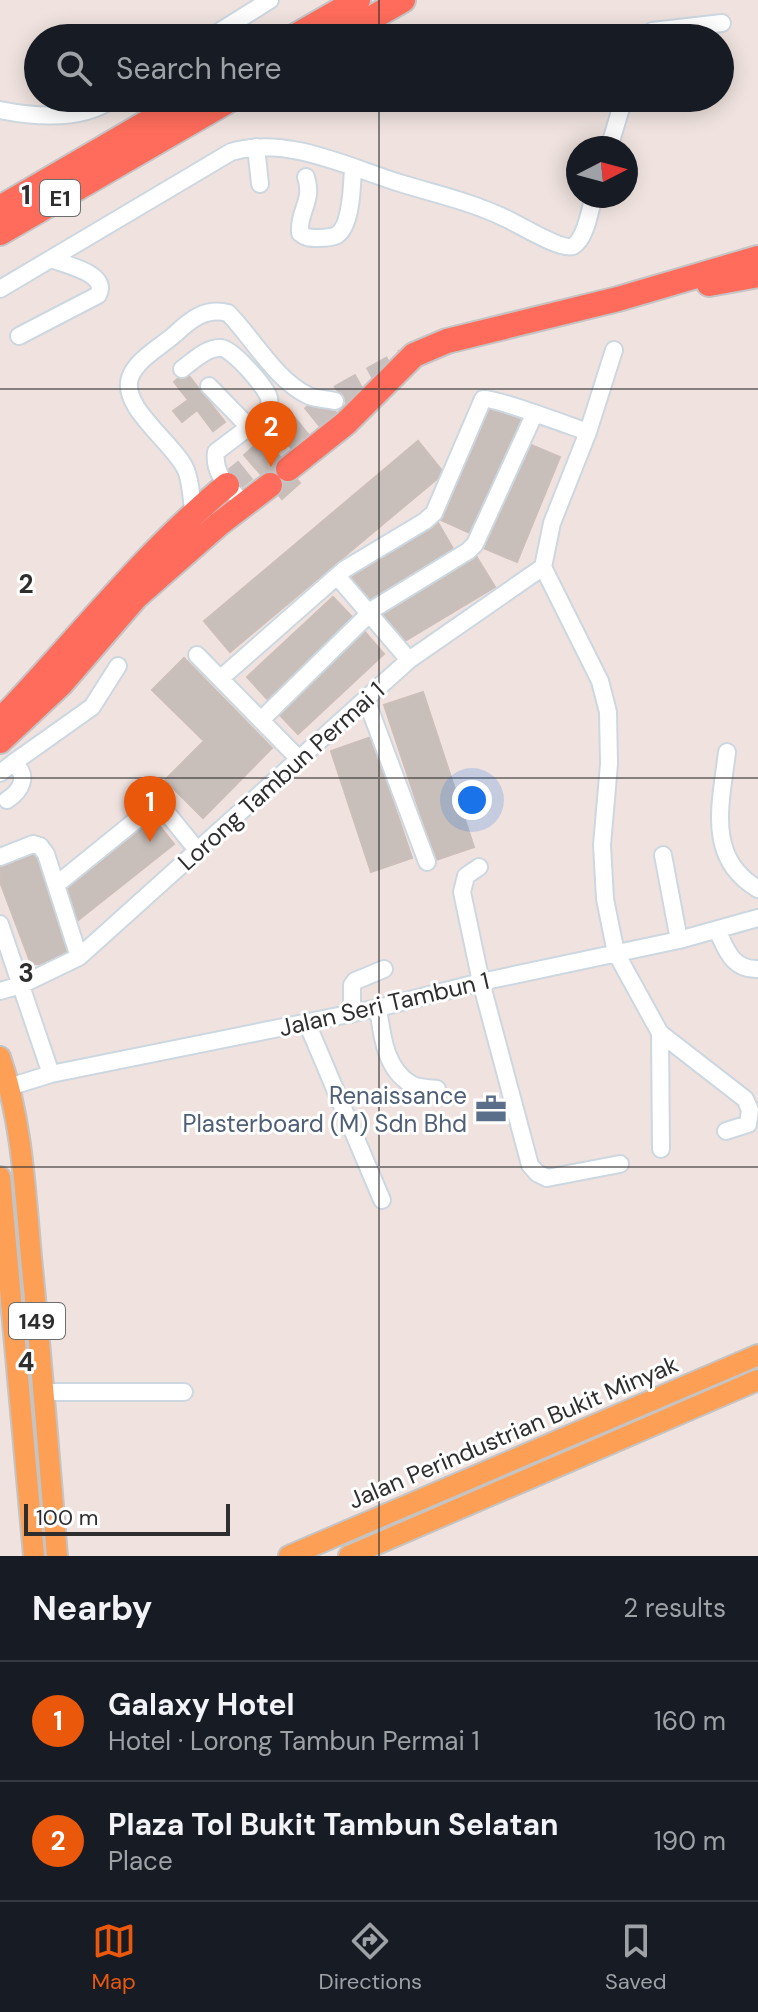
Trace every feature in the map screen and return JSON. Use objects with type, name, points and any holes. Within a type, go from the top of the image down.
[{"type":"highway","points":[[312,24],[342,0]]},
{"type":"highway","points":[[317,24],[358,0]]},
{"type":"highway","points":[[361,24],[403,0]]},
{"type":"highway","name":"E1","points":[[0,208],[165,112]]},
{"type":"highway","name":"E1","points":[[0,233],[209,112]]},
{"type":"highway","points":[[0,741],[61,684],[136,597],[244,504],[346,423],[414,355],[470,335],[618,299],[758,258]]},
{"type":"highway","points":[[618,299],[758,275]]},
{"type":"highway","points":[[0,721],[155,550],[227,485]]},
{"type":"main road","name":"149","points":[[0,1057],[9,1087],[23,1171],[59,1550]]},
{"type":"main road","name":"149","points":[[0,1177],[34,1556]]},
{"type":"main road","name":"Jalan Perindustrian Bukit Minyak","points":[[289,1556],[758,1355]]},
{"type":"main road","name":"Jalan Perindustrian Bukit Minyak","points":[[349,1556],[758,1380]]},
{"type":"main road","points":[[19,1387],[26,1395],[35,1397],[45,1387]]},
{"type":"street","points":[[231,24],[270,0]]},
{"type":"street","points":[[713,24],[722,23]]},
{"type":"street","points":[[0,110],[26,115],[78,112]]},
{"type":"street","points":[[613,136],[620,112]]},
{"type":"street","points":[[256,147],[260,184]]},
{"type":"street","points":[[0,289],[231,152],[256,147],[298,152],[472,202],[567,247],[575,245],[581,238],[590,208]]},
{"type":"street","points":[[306,177],[310,188],[309,201],[301,219],[300,233],[306,237],[328,238],[338,234],[345,225],[353,167]]},
{"type":"street","points":[[19,336],[98,295],[101,289],[96,277],[51,259]]},
{"type":"street","points":[[193,513],[187,471],[129,393],[130,379],[137,366],[192,319],[208,311],[228,313],[296,387],[311,397],[335,401]]},
{"type":"street","points":[[182,369],[223,347],[231,350],[265,389],[269,398],[268,410],[216,452],[216,471],[244,504]]},
{"type":"street","points":[[614,350],[588,432],[552,523],[543,567],[600,681],[608,712],[609,764],[602,845],[605,899],[616,953],[660,1033],[745,1099],[750,1110],[748,1124],[726,1131]]},
{"type":"street","points":[[209,386],[249,427]]},
{"type":"street","points":[[221,678],[337,576],[434,513],[483,399],[492,398],[588,432]]},
{"type":"street","points":[[261,720],[370,613],[475,544],[534,415]]},
{"type":"street","name":"Lorong Tambun Permai 1","points":[[0,991],[21,985],[79,957],[409,660],[543,567]]},
{"type":"street","points":[[337,576],[409,660]]},
{"type":"street","points":[[197,655],[298,758]]},
{"type":"street","points":[[6,768],[92,707],[118,666]]},
{"type":"street","points":[[366,699],[427,862]]},
{"type":"street","points":[[727,752],[720,816],[722,846],[730,865],[744,881],[758,889]]},
{"type":"street","points":[[6,768],[21,772],[21,787],[7,800]]},
{"type":"street","points":[[56,885],[151,808],[163,808],[197,850]]},
{"type":"street","points":[[0,857],[33,844],[40,846],[46,854],[79,957]]},
{"type":"street","points":[[663,855],[679,940]]},
{"type":"street","points":[[479,867],[466,876],[462,892],[481,982],[530,1165],[547,1178],[620,1164]]},
{"type":"street","name":"Jalan Seri Tambun 1","points":[[9,1087],[51,1074],[352,1014],[481,982],[679,940],[758,918]]},
{"type":"street","points":[[0,924],[51,1074]]},
{"type":"street","points":[[717,930],[731,959],[739,965],[758,969]]},
{"type":"street","points":[[352,1014],[352,985],[384,969]]},
{"type":"street","points":[[378,1008],[382,1039],[392,1065],[412,1085],[437,1089]]},
{"type":"street","points":[[307,1023],[382,1200]]},
{"type":"street","points":[[660,1033],[661,1149]]},
{"type":"street","points":[[45,1387],[184,1392]]},
{"type":"building","points":[[186,372],[225,422],[213,431],[197,410],[182,422],[173,411],[188,400],[174,382]]},
{"type":"building","points":[[493,401],[525,415],[472,534],[441,520]]},
{"type":"building","points":[[263,438],[300,483],[282,499],[244,455]]},
{"type":"building","points":[[418,441],[444,473],[230,652],[204,621]]},
{"type":"building","points":[[524,442],[560,457],[517,562],[481,547]]},
{"type":"building","points":[[437,521],[456,554],[369,606],[350,573]]},
{"type":"building","points":[[473,551],[495,587],[400,644],[378,608]]},
{"type":"building","points":[[333,597],[354,619],[268,700],[247,677]]},
{"type":"building","points":[[364,631],[384,654],[298,734],[277,712]]},
{"type":"building","points":[[184,658],[272,748],[203,818],[165,780],[204,741],[152,690]]},
{"type":"building","points":[[423,692],[474,847],[436,860],[384,705]]},
{"type":"building","points":[[371,737],[412,858],[371,872],[331,751]]},
{"type":"building","points":[[151,815],[174,844],[77,921],[68,896],[68,880]]},
{"type":"building","points":[[33,849],[72,952],[40,964],[31,964],[0,882],[0,861]]},
{"type":"tunnel","points":[[227,485],[342,395],[405,360]]},
{"type":"place","name":"Plaza Tol Bukit Tambun Selatan","points":[[271,467]]},
{"type":"place","name":"Galaxy Hotel","points":[[150,842]]},
{"type":"place","name":"Renaissance Plasterboard (M) Sdn Bhd","points":[[491,1109]]}]
